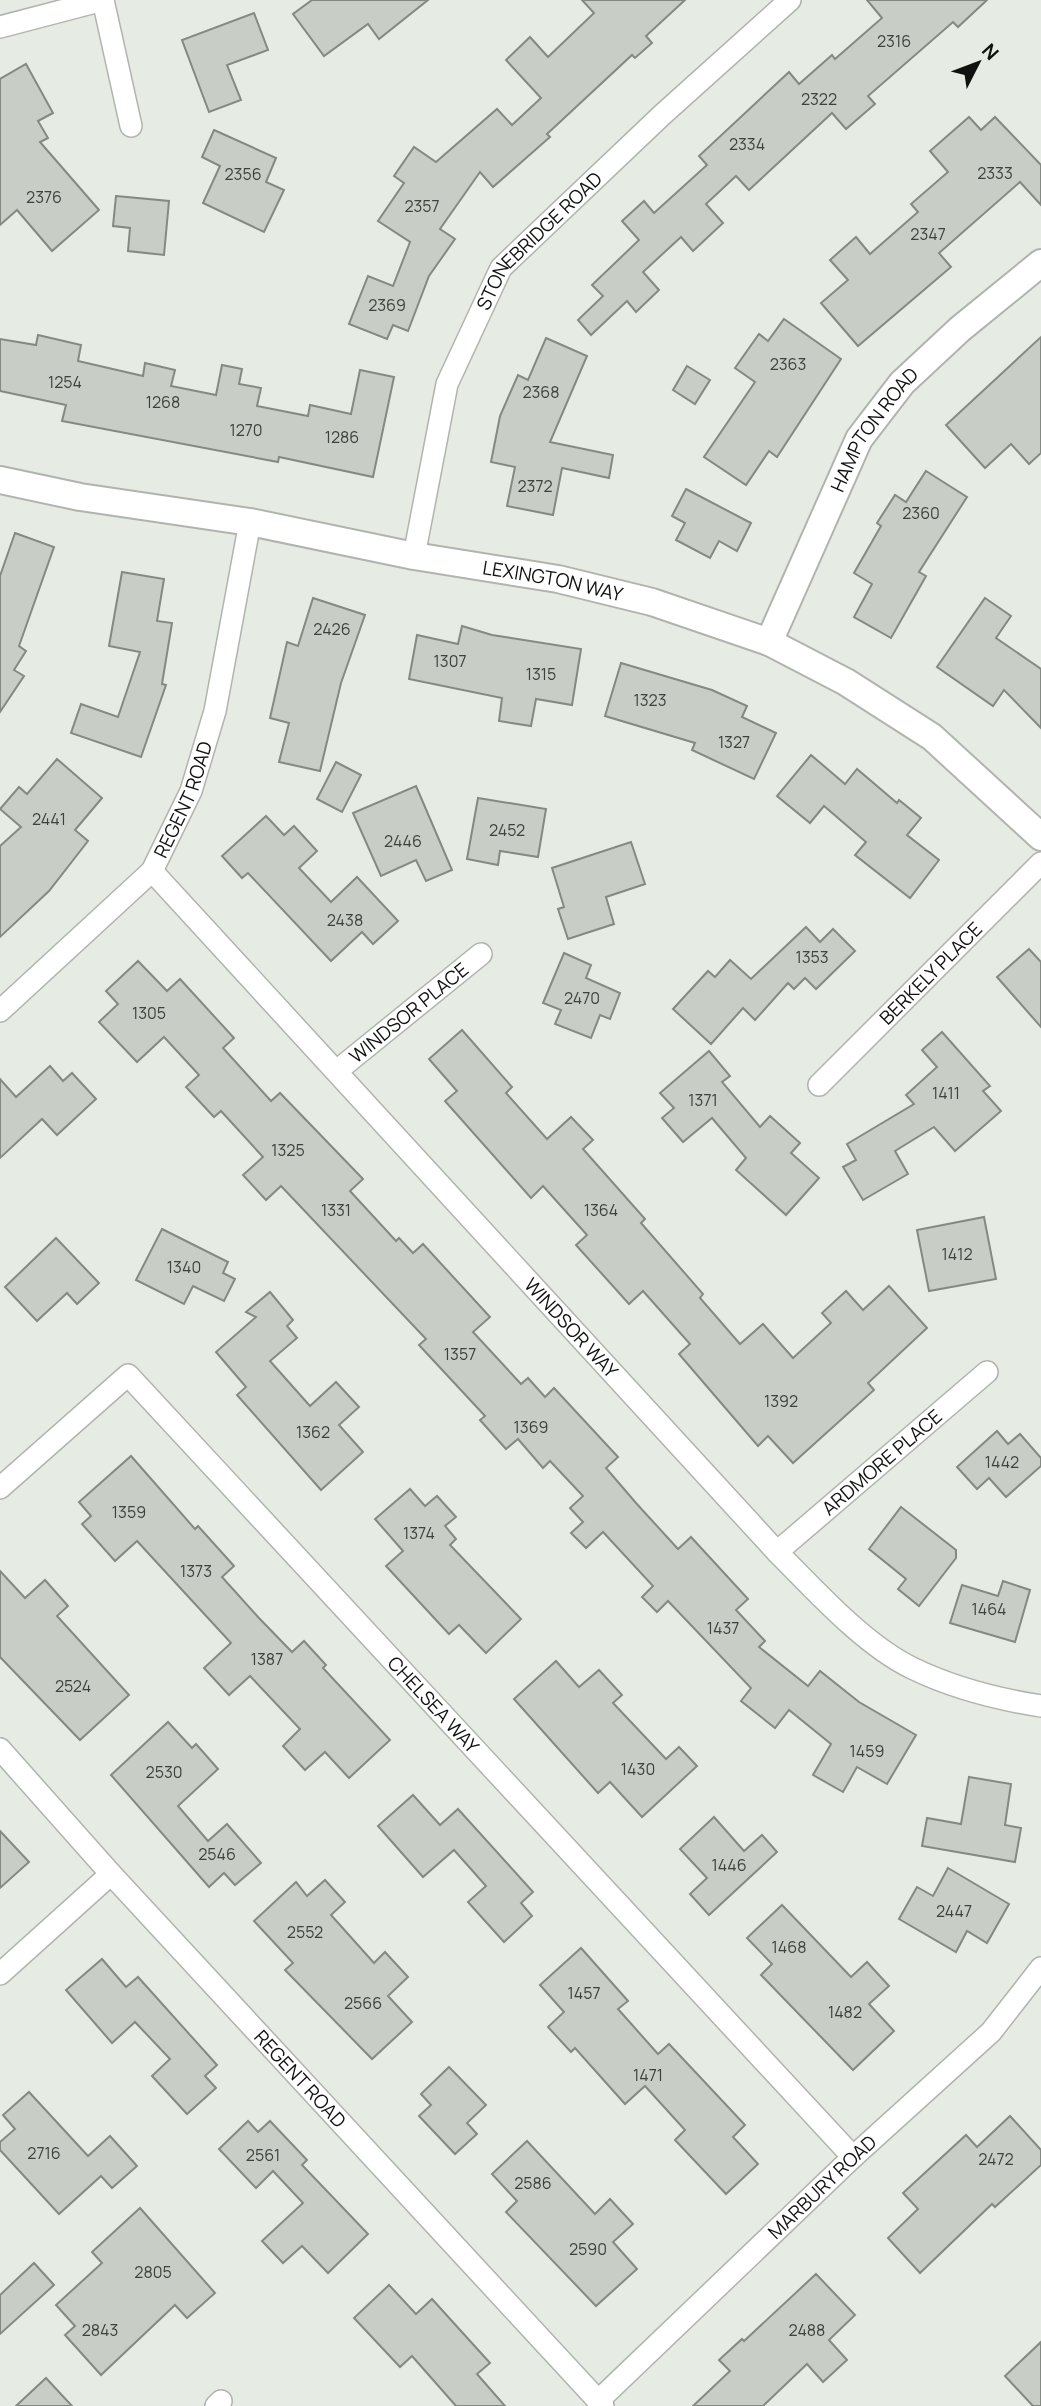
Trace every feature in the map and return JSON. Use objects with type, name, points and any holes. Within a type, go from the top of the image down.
[{"type":"street","points":[[0,27],[103,0],[131,127]]},
{"type":"street","name":"STONEBRIDGE ROAD","points":[[414,556],[447,384],[501,268],[662,115],[790,0]]},
{"type":"street","name":"HAMPTON ROAD","points":[[769,642],[859,439],[902,383],[960,329],[1041,262]]},
{"type":"street","name":"LEXINGTON WAY","points":[[0,480],[80,497],[250,522],[414,556],[558,579],[652,603],[769,642],[846,682],[932,737],[1041,837]]},
{"type":"street","name":"REGENT ROAD","points":[[0,1011],[152,871],[191,791],[215,711],[250,522]]},
{"type":"street","name":"BERKELY PLACE","points":[[819,1085],[1041,863]]},
{"type":"street","name":"WINDSOR WAY","points":[[152,871],[338,1070],[777,1552],[845,1620],[910,1667],[990,1698],[1041,1706]]},
{"type":"street","name":"WINDSOR PLACE","points":[[338,1070],[481,954]]},
{"type":"street","name":"ARDMORE PLACE","points":[[777,1552],[987,1372]]},
{"type":"street","name":"CHELSEA WAY","points":[[0,1488],[128,1375],[853,2157]]},
{"type":"street","name":"REGENT ROAD","points":[[0,1749],[111,1874],[601,2403]]},
{"type":"street","points":[[0,1975],[111,1874]]},
{"type":"street","name":"MARBURY ROAD","points":[[601,2403],[853,2157],[991,2032],[1041,1968]]},
{"type":"building","points":[[312,0],[428,0],[379,39],[368,24],[324,56],[293,14]]},
{"type":"building","points":[[582,0],[685,0],[646,36],[652,43],[635,58],[632,55],[547,134],[550,137],[493,187],[480,172],[440,229],[455,239],[429,276],[408,331],[393,325],[387,339],[349,324],[368,276],[393,286],[410,242],[378,221],[404,183],[394,176],[414,147],[436,162],[497,109],[512,125],[541,98],[506,60],[530,37],[548,57],[594,13]]},
{"type":"building","points":[[867,0],[987,0],[958,27],[953,22],[868,96],[875,104],[846,129],[832,113],[749,190],[736,176],[706,204],[723,223],[693,251],[681,237],[643,272],[659,290],[636,312],[627,301],[591,335],[578,320],[603,296],[592,285],[639,240],[622,221],[644,201],[654,213],[707,165],[699,156],[789,72],[799,84],[832,55],[835,59],[882,18]]},
{"type":"building","points":[[254,13],[268,50],[227,65],[241,100],[209,112],[182,40]]},
{"type":"building","points":[[26,64],[53,113],[38,121],[48,138],[40,142],[99,210],[52,251],[17,210],[0,225],[0,79]]},
{"type":"building","points":[[969,117],[981,130],[995,117],[1041,165],[1041,205],[1020,182],[939,253],[951,267],[858,346],[821,303],[848,280],[830,260],[856,237],[870,254],[918,212],[911,204],[948,172],[930,151]]},
{"type":"building","points":[[214,130],[276,158],[266,182],[284,190],[264,232],[203,203],[220,166],[202,157]]},
{"type":"building","points":[[116,196],[169,201],[164,255],[128,251],[130,228],[113,226]]},
{"type":"building","points":[[784,319],[841,359],[777,457],[769,451],[746,485],[704,457],[755,382],[735,368],[759,334],[768,341]]},
{"type":"building","points":[[38,335],[81,345],[78,361],[143,376],[145,363],[175,370],[171,386],[216,395],[222,365],[242,369],[239,384],[261,388],[257,406],[308,416],[310,405],[351,414],[360,370],[394,377],[373,477],[279,457],[278,462],[62,421],[66,405],[0,391],[0,339],[36,345]]},
{"type":"building","points":[[1041,337],[1041,453],[1029,464],[1011,444],[985,468],[946,425]]},
{"type":"building","points":[[546,338],[587,356],[550,442],[613,455],[609,478],[562,468],[553,515],[507,506],[515,467],[491,462],[500,416],[518,375],[528,380]]},
{"type":"building","points":[[687,366],[710,380],[695,404],[673,390]]},
{"type":"building","points":[[926,471],[967,497],[919,572],[926,576],[891,638],[854,617],[872,584],[854,573],[881,526],[877,523],[895,495],[906,502]]},
{"type":"building","points":[[686,489],[751,523],[737,551],[719,541],[710,558],[676,540],[685,523],[672,516]]},
{"type":"building","points":[[15,533],[54,547],[19,646],[26,651],[14,670],[24,676],[0,712],[0,576]]},
{"type":"building","points":[[122,572],[164,579],[157,621],[172,623],[162,684],[166,685],[141,757],[71,733],[81,704],[118,717],[140,652],[109,646]]},
{"type":"building","points":[[313,598],[365,615],[341,683],[320,771],[279,762],[289,723],[270,718],[287,642],[298,646]]},
{"type":"building","points":[[985,598],[1011,616],[996,638],[1041,669],[1041,728],[1004,690],[993,706],[937,667]]},
{"type":"building","points":[[462,626],[492,635],[581,649],[572,705],[536,699],[531,726],[499,721],[502,698],[409,679],[417,635],[458,644]]},
{"type":"building","points":[[621,663],[712,690],[747,706],[742,717],[776,733],[754,779],[692,750],[695,743],[605,716]]},
{"type":"building","points":[[811,755],[845,784],[857,769],[897,803],[899,800],[921,818],[907,835],[939,860],[910,898],[855,855],[866,842],[824,806],[810,823],[777,796]]},
{"type":"building","points":[[57,759],[102,798],[75,830],[88,841],[49,891],[0,937],[0,846],[21,827],[0,809],[19,787],[27,794]]},
{"type":"building","points":[[336,762],[361,775],[342,812],[317,799]]},
{"type":"building","points":[[416,786],[452,870],[426,881],[416,860],[381,876],[353,813]]},
{"type":"building","points":[[478,798],[546,809],[538,857],[500,851],[498,865],[467,859]]},
{"type":"building","points":[[266,816],[284,835],[294,826],[317,851],[299,868],[331,902],[357,877],[398,921],[373,944],[362,932],[331,961],[248,873],[242,878],[222,856]]},
{"type":"building","points":[[631,842],[645,884],[606,897],[614,924],[568,939],[558,909],[564,907],[552,868]]},
{"type":"building","points":[[806,927],[820,942],[833,929],[855,951],[816,989],[805,978],[794,989],[788,983],[755,1020],[743,1008],[711,1044],[673,1009],[708,971],[715,977],[730,960],[751,979]]},
{"type":"building","points":[[1029,949],[1041,962],[1041,1027],[997,977]]},
{"type":"building","points":[[564,953],[591,965],[586,978],[620,993],[610,1019],[600,1015],[591,1038],[555,1024],[561,1010],[543,1003]]},
{"type":"building","points":[[138,961],[167,991],[180,979],[234,1038],[223,1048],[271,1101],[280,1093],[363,1179],[350,1191],[396,1241],[399,1238],[413,1253],[423,1244],[490,1317],[473,1332],[521,1384],[528,1378],[545,1397],[554,1388],[618,1457],[606,1468],[678,1549],[691,1537],[748,1599],[736,1610],[765,1641],[759,1647],[808,1686],[820,1671],[859,1702],[916,1735],[887,1784],[857,1767],[843,1792],[813,1775],[831,1744],[789,1710],[775,1728],[741,1701],[751,1688],[668,1601],[657,1612],[642,1597],[653,1586],[603,1532],[586,1548],[571,1533],[583,1522],[570,1508],[583,1496],[550,1461],[543,1468],[518,1439],[506,1449],[480,1420],[485,1416],[419,1345],[426,1339],[281,1186],[266,1200],[243,1175],[263,1157],[221,1111],[214,1117],[186,1087],[199,1075],[164,1037],[137,1062],[99,1022],[118,1004],[106,991]]},
{"type":"building","points":[[462,1030],[512,1087],[506,1093],[547,1139],[571,1117],[593,1140],[583,1149],[645,1219],[641,1223],[703,1294],[700,1298],[740,1344],[763,1324],[793,1358],[831,1323],[822,1313],[846,1291],[863,1310],[889,1286],[927,1328],[868,1383],[874,1390],[793,1463],[768,1436],[758,1446],[679,1354],[690,1344],[643,1291],[629,1304],[576,1245],[587,1235],[543,1186],[531,1198],[445,1101],[457,1091],[429,1059]]},
{"type":"building","points":[[942,1032],[990,1086],[983,1091],[1001,1111],[955,1151],[934,1127],[895,1151],[908,1174],[863,1200],[843,1167],[856,1160],[847,1144],[914,1104],[906,1095],[937,1067],[922,1050]]},
{"type":"building","points":[[709,1051],[730,1076],[722,1082],[760,1127],[770,1116],[800,1143],[791,1153],[819,1178],[786,1215],[736,1170],[746,1158],[712,1118],[683,1142],[662,1118],[674,1108],[660,1093]]},
{"type":"building","points":[[50,1066],[63,1081],[72,1073],[96,1099],[57,1135],[42,1119],[0,1158],[0,1079],[16,1097]]},
{"type":"building","points":[[984,1217],[996,1279],[929,1291],[917,1230]]},
{"type":"building","points":[[162,1229],[228,1262],[223,1273],[235,1279],[224,1301],[193,1286],[184,1304],[136,1280]]},
{"type":"building","points":[[56,1238],[99,1283],[77,1304],[67,1293],[37,1321],[5,1287]]},
{"type":"building","points":[[270,1292],[293,1320],[287,1326],[297,1338],[270,1361],[310,1406],[336,1382],[359,1407],[339,1425],[363,1452],[321,1490],[237,1395],[246,1387],[216,1352],[256,1317],[246,1312]]},
{"type":"building","points":[[997,1431],[1008,1444],[1020,1434],[1041,1458],[1041,1466],[1006,1497],[989,1478],[977,1489],[957,1467]]},
{"type":"building","points":[[131,1456],[195,1529],[198,1526],[234,1566],[222,1577],[258,1617],[292,1652],[304,1641],[326,1665],[323,1668],[390,1740],[349,1778],[325,1752],[305,1770],[283,1746],[300,1729],[250,1676],[229,1695],[204,1668],[231,1643],[137,1541],[115,1561],[82,1524],[91,1516],[79,1502]]},
{"type":"building","points":[[410,1489],[425,1506],[437,1496],[456,1517],[445,1526],[456,1539],[450,1545],[521,1619],[486,1653],[459,1625],[449,1634],[386,1566],[403,1551],[375,1519]]},
{"type":"building","points":[[901,1507],[956,1550],[956,1558],[919,1606],[898,1589],[906,1579],[869,1549]]},
{"type":"building","points":[[0,1571],[25,1598],[45,1580],[68,1606],[57,1616],[129,1695],[80,1740],[0,1657]]},
{"type":"building","points":[[1003,1581],[1030,1590],[1015,1642],[950,1623],[962,1585],[998,1596]]},
{"type":"building","points":[[556,1661],[579,1687],[599,1670],[622,1695],[613,1703],[666,1759],[679,1747],[697,1766],[642,1817],[610,1782],[598,1793],[514,1699]]},
{"type":"building","points":[[168,1722],[192,1748],[196,1744],[218,1769],[178,1806],[208,1841],[227,1824],[261,1863],[235,1885],[224,1873],[209,1887],[111,1775]]},
{"type":"building","points":[[969,1777],[1011,1784],[1005,1825],[1021,1828],[1015,1862],[922,1846],[927,1818],[961,1824]]},
{"type":"building","points":[[413,1795],[440,1825],[458,1809],[533,1892],[521,1903],[532,1916],[504,1942],[468,1902],[486,1886],[454,1850],[423,1877],[378,1826]]},
{"type":"building","points":[[714,1817],[744,1851],[762,1835],[777,1852],[709,1915],[690,1894],[707,1878],[680,1849]]},
{"type":"building","points":[[0,1831],[29,1862],[0,1888]]},
{"type":"building","points":[[948,1868],[1009,1904],[987,1943],[967,1931],[956,1952],[899,1919],[917,1887],[933,1896]]},
{"type":"building","points":[[325,1880],[345,1902],[331,1915],[374,1963],[385,1952],[408,1977],[388,1996],[412,2022],[372,2059],[285,1970],[293,1963],[254,1921],[296,1882],[307,1896]]},
{"type":"building","points":[[782,1905],[851,1977],[867,1962],[889,1986],[869,2004],[894,2031],[853,2070],[761,1975],[772,1964],[747,1938]]},
{"type":"building","points":[[581,1948],[628,2001],[618,2009],[658,2054],[669,2044],[745,2125],[733,2137],[758,2164],[726,2194],[675,2140],[685,2130],[645,2086],[625,2104],[575,2048],[571,2052],[548,2027],[564,2012],[540,1985]]},
{"type":"building","points":[[102,1959],[126,1987],[138,1977],[217,2065],[205,2076],[216,2088],[187,2114],[152,2076],[170,2059],[135,2022],[112,2043],[66,1990]]},
{"type":"building","points":[[449,2067],[486,2105],[467,2123],[477,2134],[455,2154],[419,2116],[431,2105],[421,2094]]},
{"type":"building","points":[[29,2092],[88,2156],[110,2136],[137,2166],[112,2188],[101,2176],[59,2214],[0,2150],[0,2142],[15,2129],[3,2115]]},
{"type":"building","points":[[1010,2116],[1041,2150],[1041,2165],[995,2207],[992,2204],[920,2273],[888,2238],[918,2209],[903,2193],[966,2135],[977,2147]]},
{"type":"building","points":[[248,2121],[258,2132],[270,2121],[307,2160],[302,2165],[368,2234],[328,2273],[302,2246],[283,2263],[262,2241],[303,2203],[273,2171],[256,2188],[219,2149]]},
{"type":"building","points":[[527,2141],[595,2214],[610,2199],[633,2224],[613,2242],[637,2269],[596,2306],[506,2212],[517,2201],[492,2174]]},
{"type":"building","points":[[140,2208],[215,2293],[187,2318],[175,2305],[101,2375],[65,2335],[75,2326],[56,2305],[102,2263],[92,2252]]},
{"type":"building","points":[[34,2263],[54,2285],[0,2334],[0,2295]]},
{"type":"building","points":[[816,2274],[855,2315],[829,2340],[847,2360],[823,2382],[807,2364],[763,2406],[693,2406],[730,2371],[719,2360],[742,2339],[744,2341]]},
{"type":"building","points":[[389,2285],[416,2314],[432,2299],[490,2363],[477,2374],[505,2406],[456,2406],[412,2356],[400,2367],[354,2318]]},
{"type":"building","points":[[1041,2342],[1041,2406],[1033,2406],[1005,2376]]},
{"type":"building","points":[[46,2378],[72,2406],[16,2406]]}]
